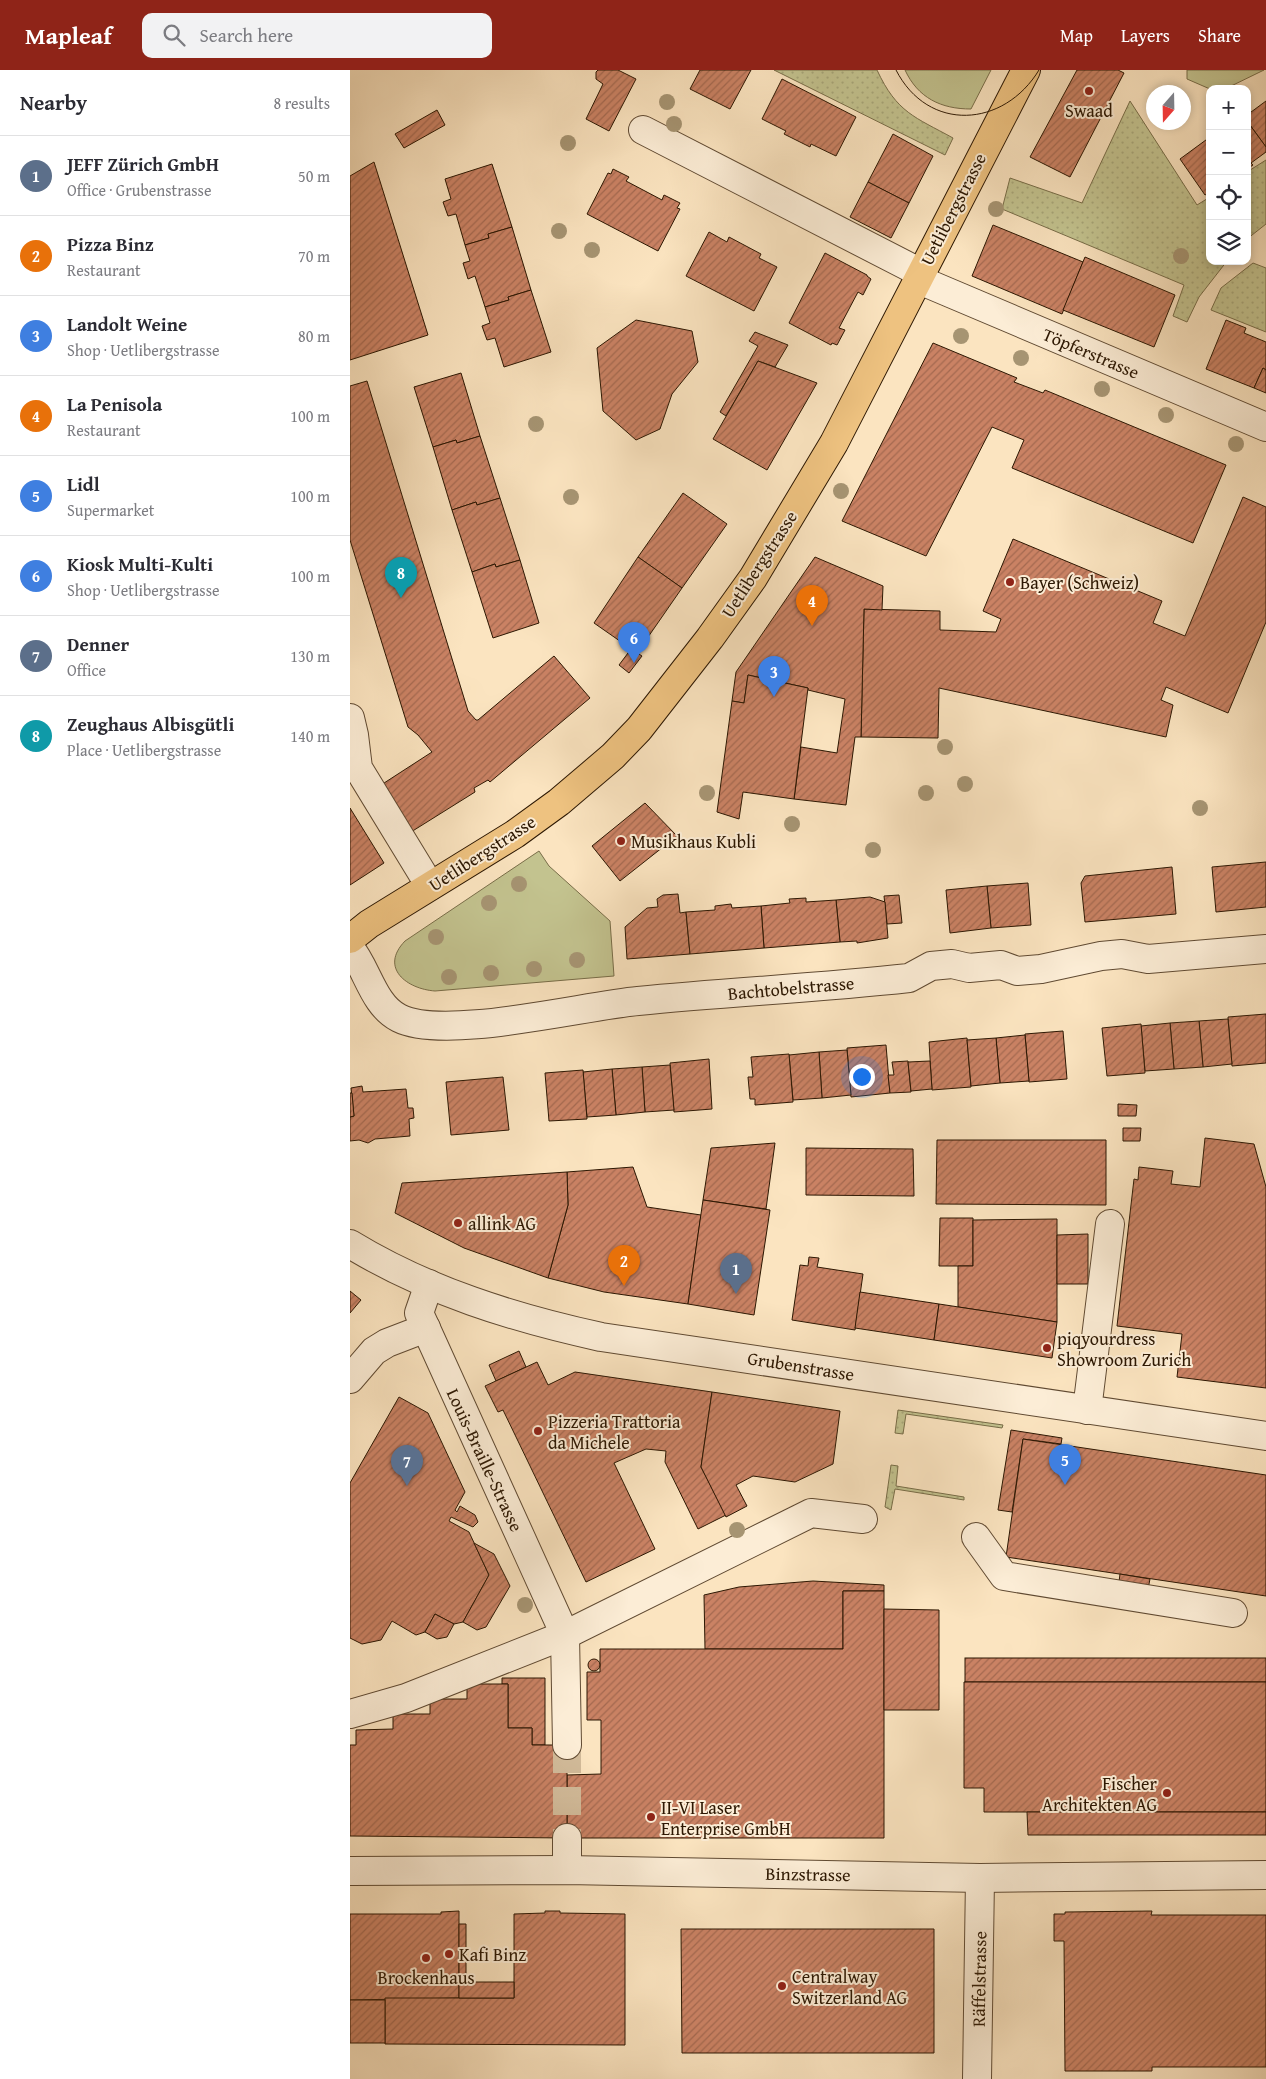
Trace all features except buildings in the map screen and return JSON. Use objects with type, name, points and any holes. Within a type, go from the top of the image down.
[{"type":"main road","name":"Uetlibergstrasse","points":[[350,939],[430,886],[515,834],[558,802],[613,756],[659,704],[753,578],[834,443],[1026,70]]},
{"type":"street","name":"Töpferstrasse","points":[[642,130],[919,276],[1266,427]]},
{"type":"street","points":[[350,718],[358,768],[430,886]]},
{"type":"street","name":"Bachtobelstrasse","points":[[350,948],[358,957],[384,1006],[398,1018],[416,1023],[440,1026],[488,1023],[637,1001],[909,978],[931,966],[952,964],[969,968],[1001,966],[1017,971],[1040,969],[1101,956],[1122,954],[1148,958],[1266,949]]},
{"type":"street","points":[[1087,1410],[1110,1224]]},
{"type":"street","name":"Grubenstrasse","points":[[350,1244],[384,1264],[429,1284],[510,1314],[601,1337],[1266,1436]]},
{"type":"street","name":"Louis-Braille-Strasse","points":[[429,1284],[419,1313],[565,1635]]},
{"type":"street","points":[[350,1379],[374,1351],[387,1343],[426,1328]]},
{"type":"street","points":[[350,1714],[406,1698],[565,1635],[811,1513],[862,1519]]},
{"type":"street","points":[[976,1538],[1004,1576],[1233,1613]]},
{"type":"street","points":[[565,1635],[567,1745]]},
{"type":"street","points":[[567,1838],[567,1870]]},
{"type":"street","name":"Binzstrasse","points":[[350,1871],[567,1870],[980,1878],[1266,1875]]},
{"type":"street","name":"Räffelstrasse","points":[[977,2079],[980,1878]]},
{"type":"green space","points":[[774,70],[877,70],[884,84],[900,105],[918,119],[953,138],[945,155]]},
{"type":"green space","points":[[905,70],[991,70],[971,109],[950,107],[932,100],[917,88]]},
{"type":"green space","points":[[1187,70],[1264,70],[1233,85],[1206,85],[1206,87],[1187,79]]},
{"type":"green space","points":[[1130,101],[1146,126],[1146,130],[1149,130],[1197,205],[1206,199],[1206,265],[1224,265],[1199,297],[1187,322],[1173,316],[1184,285],[1002,209],[1010,178],[1082,203]]},
{"type":"green space","points":[[1266,160],[1266,224],[1251,236],[1251,175],[1251,169]]},
{"type":"green space","points":[[1253,263],[1266,268],[1266,332],[1211,310],[1221,288]]},
{"type":"green space","points":[[539,851],[549,866],[610,921],[614,976],[435,991],[415,986],[400,975],[396,968],[395,960],[398,951],[405,941]]},
{"type":"green space","points":[[898,1410],[1003,1425],[1002,1428],[906,1414],[903,1434],[895,1433]]},
{"type":"green space","points":[[891,1465],[898,1466],[896,1486],[964,1497],[964,1500],[895,1489],[891,1510],[885,1507]]},
{"type":"tunnel","points":[[567,1745],[567,1838]]},
{"type":"tram line","points":[[896,70],[910,90],[927,105],[946,113],[966,115],[987,112],[1006,103],[1024,89],[1039,70]]},
{"type":"place","name":"Swaad","points":[[1089,91]]},
{"type":"place","name":"Bayer (Schweiz)","points":[[1010,582]]},
{"type":"place","name":"Zeughaus Albisgütli","points":[[401,598]]},
{"type":"place","name":"La Penisola","points":[[812,626]]},
{"type":"place","name":"Kiosk Multi-Kulti","points":[[634,663]]},
{"type":"place","name":"Landolt Weine","points":[[774,697]]},
{"type":"place","name":"Musikhaus Kubli","points":[[621,841]]},
{"type":"place","name":"allink AG","points":[[458,1223]]},
{"type":"place","name":"Pizza Binz","points":[[624,1286]]},
{"type":"place","name":"JEFF Zürich GmbH","points":[[736,1294]]},
{"type":"place","name":"piqyourdress Showroom Zurich","points":[[1047,1348]]},
{"type":"place","name":"Pizzeria Trattoria da Michele","points":[[538,1431]]},
{"type":"place","name":"Lidl","points":[[1065,1485]]},
{"type":"place","name":"Denner","points":[[407,1486]]},
{"type":"place","name":"Fischer Architekten AG","points":[[1167,1793]]},
{"type":"place","name":"II-VI Laser Enterprise GmbH","points":[[651,1817]]},
{"type":"place","name":"Kafi Binz","points":[[449,1954]]},
{"type":"place","name":"Brockenhaus","points":[[426,1958]]},
{"type":"place","name":"Centralway Switzerland AG","points":[[782,1986]]}]
